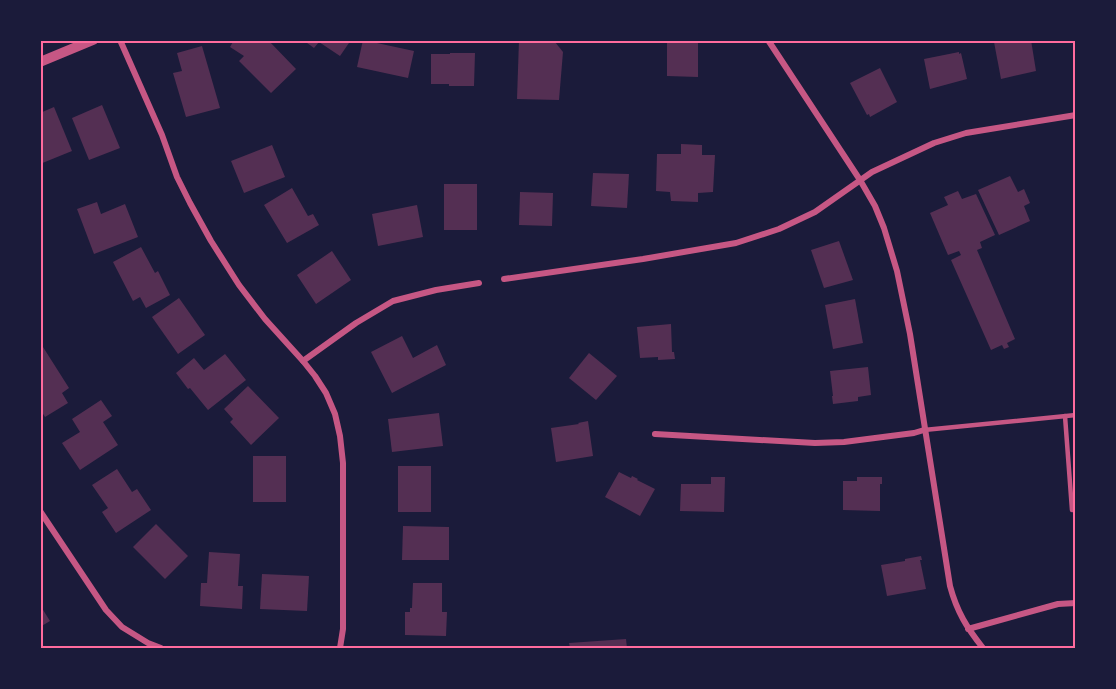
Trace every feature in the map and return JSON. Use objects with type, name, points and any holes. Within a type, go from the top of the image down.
[{"type":"street","points":[[40,62],[93,40]]},
{"type":"street","points":[[120,40],[189,203],[239,285],[265,319],[315,376],[326,393],[335,414],[343,463],[343,629],[340,648]]},
{"type":"street","points":[[768,40],[860,180],[884,228],[897,271],[910,334],[950,586],[960,615],[983,648]]},
{"type":"street","points":[[504,279],[736,243],[779,229],[815,212],[872,172],[934,143],[966,133],[1076,115]]},
{"type":"street","points":[[303,361],[357,323],[393,302],[479,283]]},
{"type":"street","points":[[655,434],[844,442],[924,430]]},
{"type":"street","points":[[40,511],[106,610],[122,627],[161,648]]},
{"type":"street","points":[[968,629],[1058,604],[1076,603]]},
{"type":"lane","points":[[924,430],[1076,414]]},
{"type":"lane","points":[[1065,416],[1072,510],[1076,509]]},
{"type":"building","points":[[234,40],[268,40],[296,69],[271,93],[239,61],[244,56],[230,47]]},
{"type":"building","points":[[303,40],[351,40],[340,56],[319,42],[314,48]]},
{"type":"building","points":[[363,40],[414,51],[408,78],[357,67]]},
{"type":"building","points":[[519,40],[555,42],[563,52],[559,100],[517,99]]},
{"type":"building","points":[[667,40],[698,41],[698,77],[667,76]]},
{"type":"building","points":[[1031,40],[1036,71],[1001,79],[994,42]]},
{"type":"building","points":[[202,46],[220,108],[186,117],[173,73],[182,71],[177,53]]},
{"type":"building","points":[[959,52],[967,79],[930,89],[924,59]]},
{"type":"building","points":[[475,53],[474,86],[431,84],[431,54]]},
{"type":"building","points":[[880,68],[897,102],[870,117],[850,83]]},
{"type":"building","points":[[102,105],[120,148],[89,160],[72,118]]},
{"type":"building","points":[[54,107],[72,151],[40,164],[40,113]]},
{"type":"building","points":[[681,144],[702,145],[702,155],[715,155],[713,192],[698,193],[698,202],[671,201],[670,192],[656,191],[657,154],[681,154]]},
{"type":"building","points":[[272,145],[285,177],[244,193],[231,161]]},
{"type":"building","points":[[593,173],[629,174],[627,208],[591,206]]},
{"type":"building","points":[[1010,176],[1018,192],[1024,189],[1030,203],[1024,206],[1030,221],[999,235],[978,190]]},
{"type":"building","points":[[444,184],[477,184],[477,230],[444,230]]},
{"type":"building","points":[[292,188],[308,216],[313,214],[319,225],[287,243],[264,205]]},
{"type":"building","points":[[958,191],[962,199],[976,194],[995,235],[980,242],[982,248],[977,250],[1015,339],[1007,343],[1009,347],[1004,349],[1002,345],[991,350],[951,260],[961,255],[959,251],[948,255],[930,213],[948,205],[944,197]]},
{"type":"building","points":[[520,192],[553,193],[552,226],[519,225]]},
{"type":"building","points":[[97,202],[101,214],[125,204],[138,237],[94,254],[77,209]]},
{"type":"building","points":[[417,205],[423,237],[378,246],[372,214]]},
{"type":"building","points":[[839,241],[853,280],[824,288],[811,250]]},
{"type":"building","points":[[141,247],[155,273],[158,271],[170,295],[146,308],[140,297],[133,301],[113,262]]},
{"type":"building","points":[[332,251],[351,280],[316,304],[297,275]]},
{"type":"building","points":[[179,298],[205,335],[178,354],[152,317]]},
{"type":"building","points":[[855,299],[863,343],[833,349],[825,305]]},
{"type":"building","points":[[671,324],[672,352],[674,352],[675,359],[640,358],[637,327]]},
{"type":"building","points":[[402,336],[413,358],[437,345],[446,365],[392,393],[371,352]]},
{"type":"building","points":[[43,347],[69,388],[62,393],[68,403],[45,417],[40,409],[40,349]]},
{"type":"building","points":[[589,353],[617,376],[596,400],[569,378]]},
{"type":"building","points":[[225,354],[246,380],[208,410],[176,373],[194,358],[204,370]]},
{"type":"building","points":[[868,367],[871,395],[858,397],[858,401],[833,404],[830,371]]},
{"type":"building","points":[[248,386],[279,418],[251,445],[230,422],[233,419],[224,409]]},
{"type":"building","points":[[101,400],[112,416],[103,422],[118,445],[80,470],[62,443],[80,432],[72,419]]},
{"type":"building","points":[[439,413],[443,446],[392,452],[388,419]]},
{"type":"building","points":[[588,421],[593,456],[556,462],[551,428]]},
{"type":"building","points":[[253,456],[286,456],[286,502],[253,502]]},
{"type":"building","points":[[398,466],[431,466],[431,512],[398,512]]},
{"type":"building","points":[[117,469],[132,492],[137,489],[151,510],[116,533],[102,512],[108,508],[92,485]]},
{"type":"building","points":[[619,472],[631,478],[632,476],[655,489],[640,516],[605,497]]},
{"type":"building","points":[[711,477],[725,477],[724,512],[680,511],[681,484],[711,484]]},
{"type":"building","points":[[857,477],[882,477],[880,511],[843,510],[843,481],[857,481]]},
{"type":"building","points":[[156,524],[188,556],[165,579],[133,547]]},
{"type":"building","points":[[403,526],[449,527],[449,560],[402,560]]},
{"type":"building","points":[[209,552],[240,554],[238,586],[243,586],[242,609],[200,606],[201,583],[207,583]]},
{"type":"building","points":[[921,556],[926,589],[887,596],[881,565]]},
{"type":"building","points":[[262,574],[309,576],[307,611],[260,609]]},
{"type":"building","points":[[413,583],[442,583],[442,612],[447,612],[446,636],[405,635],[405,612],[410,612],[412,608]]},
{"type":"building","points":[[40,605],[50,621],[40,627]]},
{"type":"building","points":[[626,639],[627,648],[570,648],[569,643]]}]
